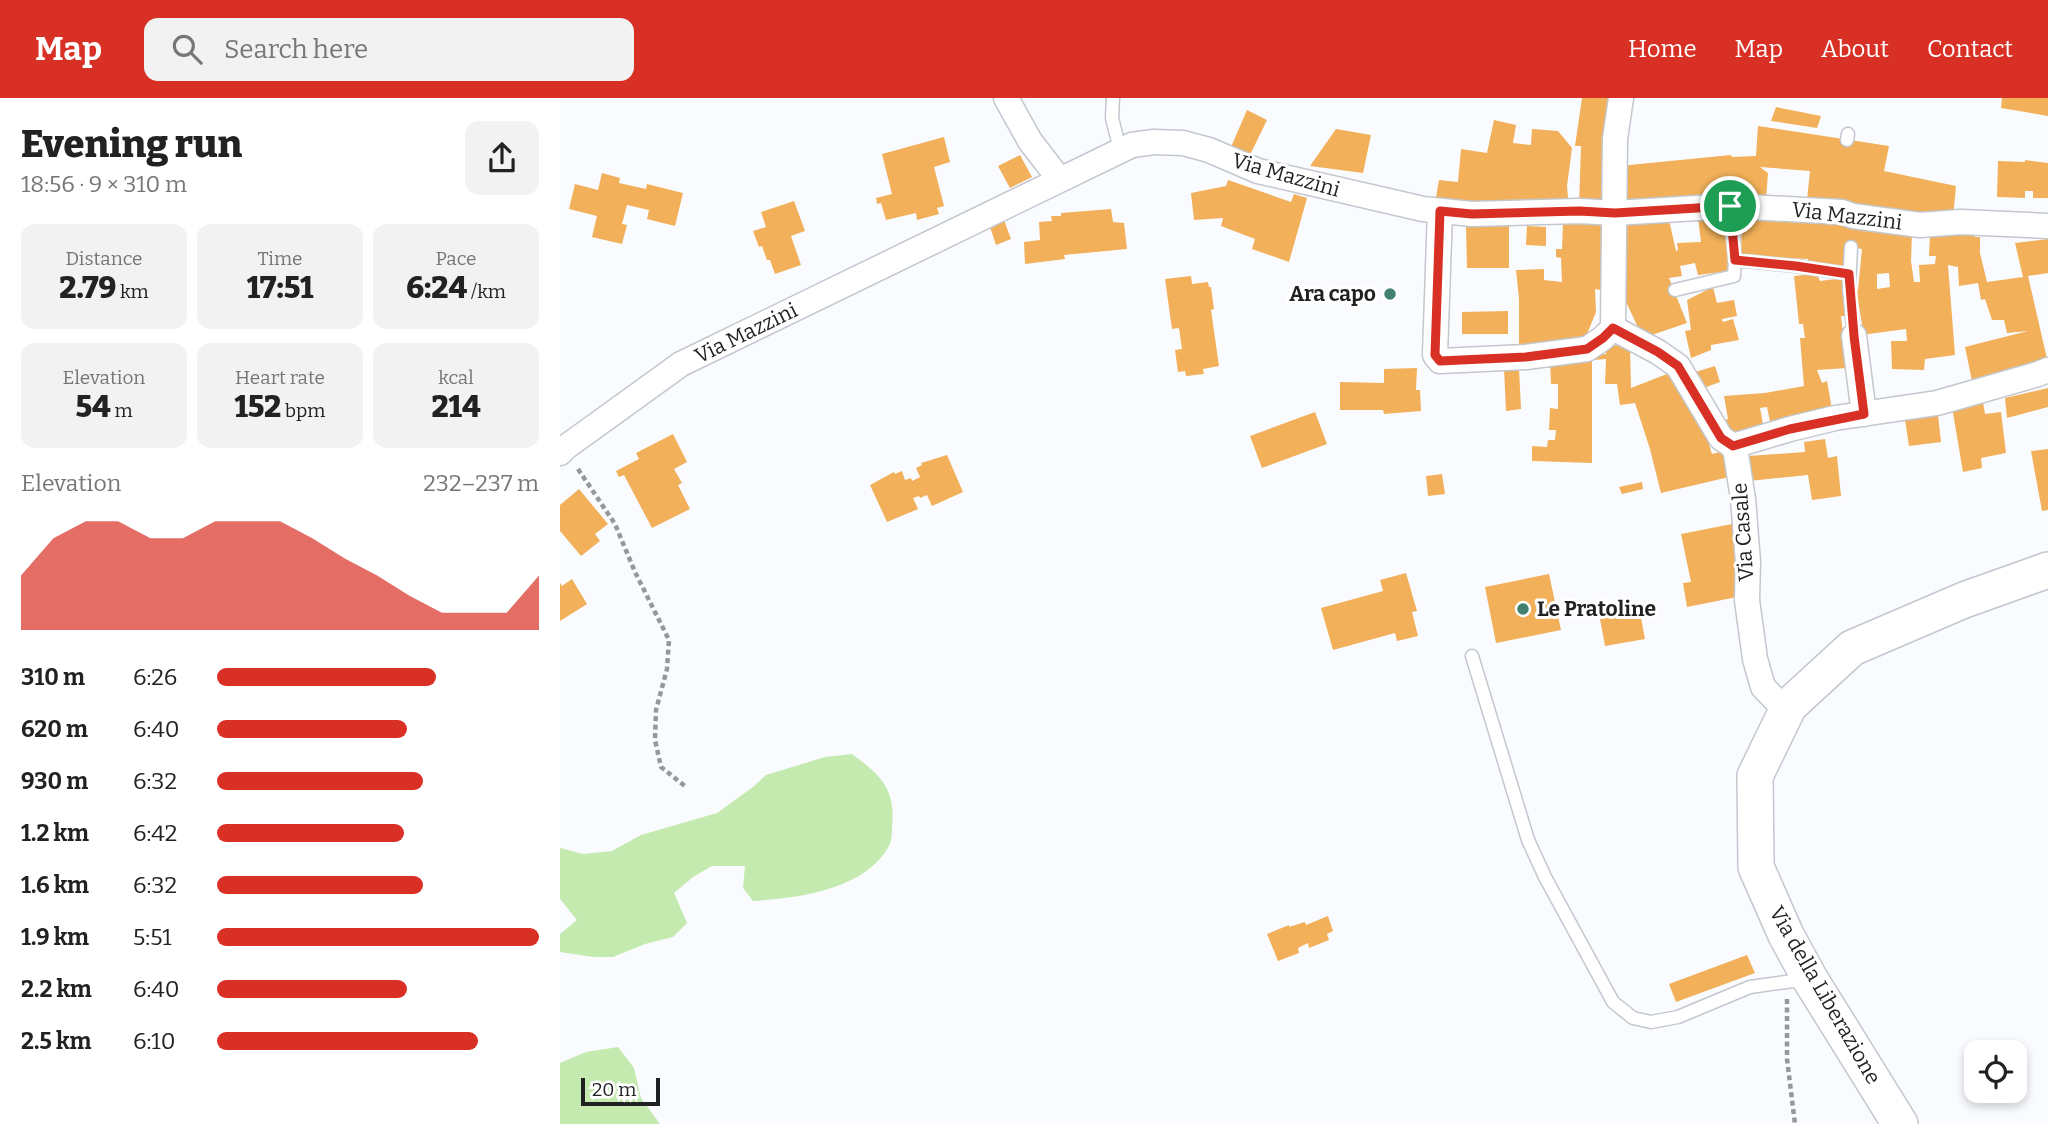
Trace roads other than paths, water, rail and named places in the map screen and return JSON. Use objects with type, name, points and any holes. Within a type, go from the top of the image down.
[{"type":"main road","name":"Via della Liberazione","points":[[1900,1124],[1799,980],[1786,935],[1756,867],[1755,776],[1789,706],[1852,648],[1964,600],[2048,570]]},
{"type":"street","points":[[1006,98],[1030,141],[1060,180]]},
{"type":"street","points":[[1440,211],[1435,355],[1440,361],[1537,356],[1587,349],[1604,336],[1613,290],[1615,139],[1621,98]]},
{"type":"street","name":"Via Mazzini","points":[[563,450],[681,364],[1132,145],[1154,142],[1183,143],[1209,150],[1258,171],[1363,197],[1472,214],[1579,211],[1615,213],[1730,206],[1847,215],[1920,225],[1961,222],[2048,226]]},
{"type":"street","name":"Via Casale","points":[[1604,336],[1638,341],[1678,366],[1721,438],[1733,446],[1743,499],[1748,562],[1747,600],[1755,659],[1763,687],[1786,711]]},
{"type":"street","points":[[1854,336],[1864,414]]},
{"type":"street","points":[[1733,446],[1790,429],[1937,403],[2048,370]]},
{"type":"lane","points":[[1113,98],[1112,118],[1120,150]]},
{"type":"lane","points":[[1675,290],[1734,276],[1730,206]]},
{"type":"lane","points":[[1851,247],[1849,274],[1854,336]]},
{"type":"lane","points":[[1735,260],[1849,274]]},
{"type":"lane","points":[[1472,656],[1528,840],[1545,877],[1613,1002],[1633,1018],[1651,1022],[1678,1017],[1750,987],[1799,980]]},
{"type":"place","name":"Ara capo","points":[[1390,294]]},
{"type":"place","name":"Le Pratoline","points":[[1523,609]]}]
